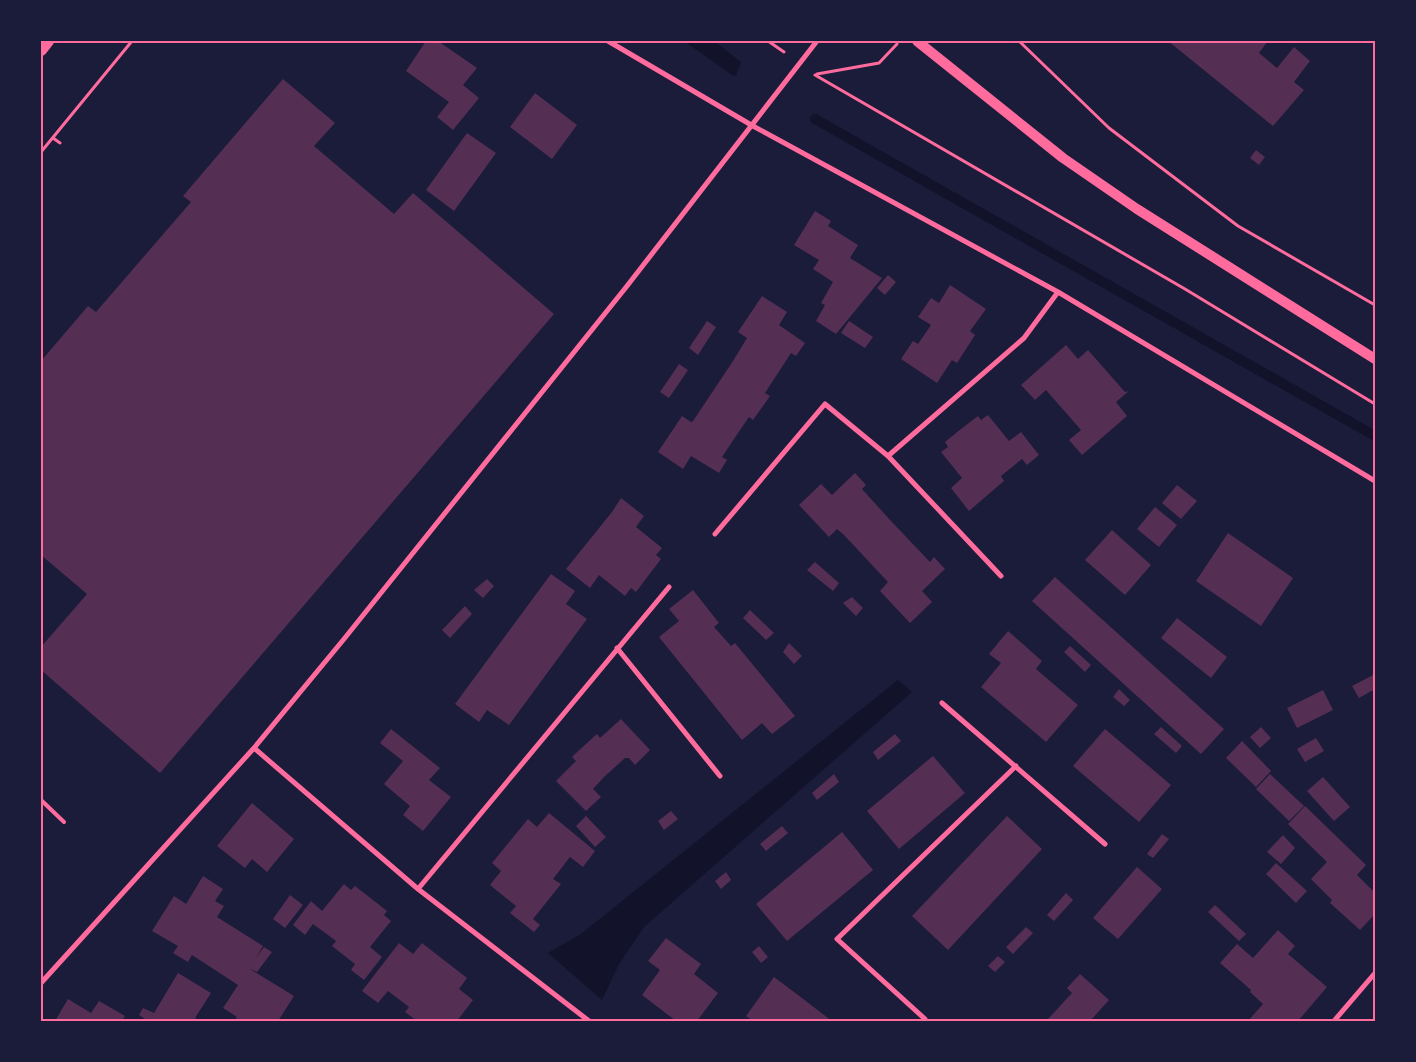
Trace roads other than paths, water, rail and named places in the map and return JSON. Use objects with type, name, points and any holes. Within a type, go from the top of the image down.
[{"type":"main road","points":[[41,50],[48,41]]},
{"type":"main road","points":[[917,41],[1063,158],[1137,209],[1375,358]]},
{"type":"street","points":[[608,41],[753,126],[1058,292],[1375,481]]},
{"type":"street","points":[[41,983],[254,748],[484,464],[753,126],[817,41]]},
{"type":"street","points":[[888,456],[1024,338],[1058,292]]},
{"type":"street","points":[[715,534],[825,404],[888,456],[1001,576]]},
{"type":"street","points":[[418,889],[669,587]]},
{"type":"street","points":[[617,648],[720,776]]},
{"type":"street","points":[[942,703],[1105,844]]},
{"type":"street","points":[[254,748],[418,889],[589,1021]]},
{"type":"street","points":[[924,1021],[925,1019],[836,939],[1016,766]]},
{"type":"street","points":[[1334,1021],[1375,973]]},
{"type":"lane","points":[[41,800],[64,822]]},
{"type":"waterway","points":[[815,119],[1375,436]]}]
